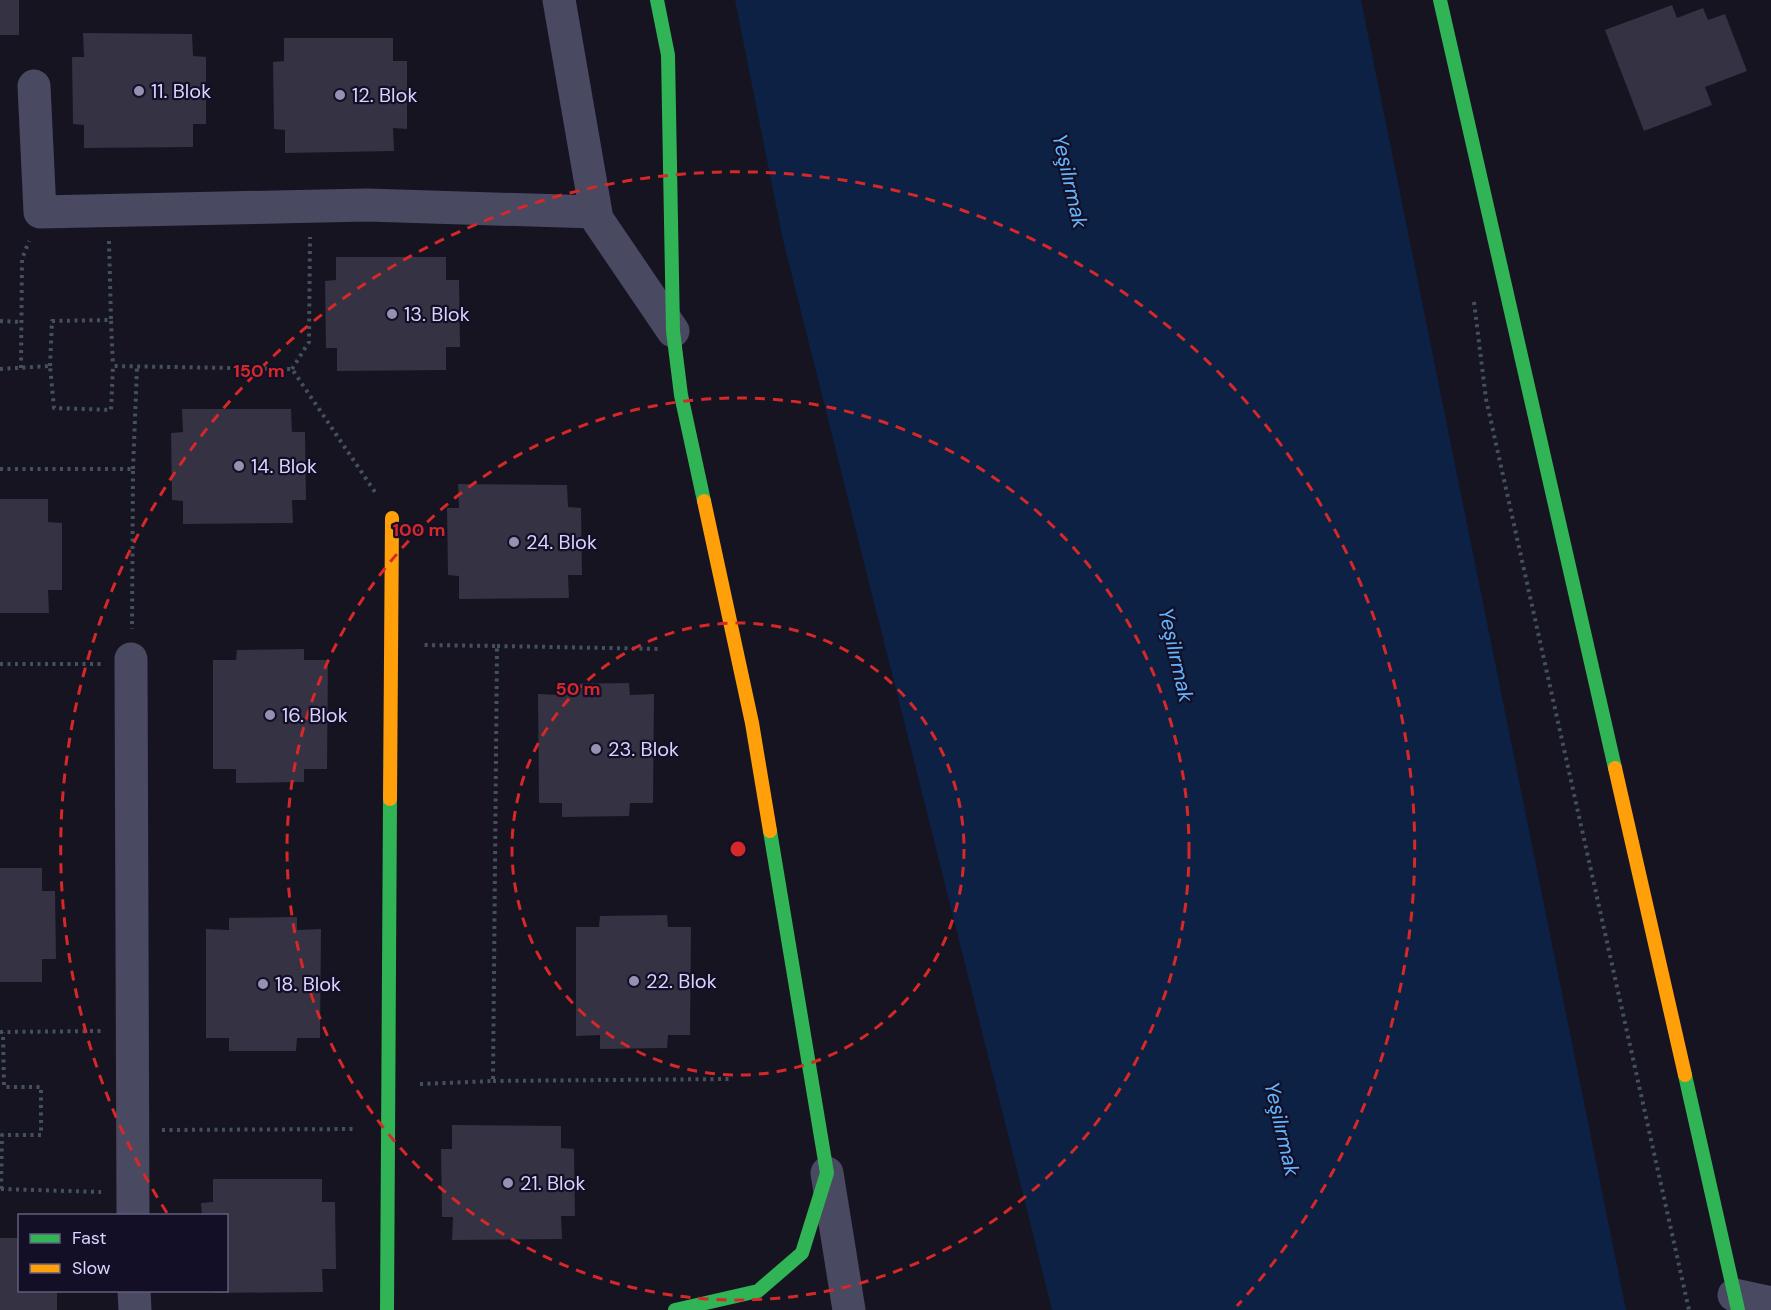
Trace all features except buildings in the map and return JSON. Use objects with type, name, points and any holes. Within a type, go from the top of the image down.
[{"type":"street","points":[[559,0],[597,219],[673,331]]},
{"type":"street","points":[[657,0],[668,55],[673,331],[681,395],[752,723],[849,1310]]},
{"type":"street","points":[[1440,0],[1736,1303],[1771,1303]]},
{"type":"street","points":[[34,86],[40,212],[367,205],[595,212]]},
{"type":"street","points":[[387,1310],[392,518]]},
{"type":"street","points":[[131,659],[135,1130],[133,1204]]},
{"type":"street","points":[[675,1310],[758,1291],[802,1253],[827,1173]]},
{"type":"street","points":[[134,1292],[135,1310]]},
{"type":"path","points":[[291,369],[309,342],[310,207]]},
{"type":"path","points":[[107,211],[113,366],[111,410],[54,408],[50,366],[52,321],[111,321]]},
{"type":"path","points":[[21,368],[22,259],[40,212]]},
{"type":"path","points":[[1472,293],[1486,399],[1689,1310]]},
{"type":"path","points":[[0,321],[22,322]]},
{"type":"path","points":[[0,369],[50,366]]},
{"type":"path","points":[[113,366],[291,369]]},
{"type":"path","points":[[0,664],[104,663],[131,659],[133,469],[137,367]]},
{"type":"path","points":[[291,369],[392,518]]},
{"type":"path","points":[[0,469],[133,469]]},
{"type":"path","points":[[391,644],[662,650]]},
{"type":"path","points":[[493,1081],[497,646]]},
{"type":"path","points":[[133,1204],[1,1189],[1,1136],[41,1136],[41,1087],[2,1087],[2,1032],[134,1031]]},
{"type":"path","points":[[387,1085],[493,1081],[731,1079]]},
{"type":"path","points":[[135,1130],[387,1128]]},
{"type":"water","name":"Yeşilırmak","points":[[735,0],[1361,0],[1626,1310],[1052,1310],[783,240]]},
{"type":"traffic: fast","points":[[657,0],[668,55],[673,331],[681,395],[704,501]]},
{"type":"traffic: fast","points":[[1440,0],[1615,768]]},
{"type":"traffic: fast","points":[[387,1310],[390,799]]},
{"type":"traffic: fast","points":[[675,1310],[758,1291],[802,1253],[827,1173],[770,831]]},
{"type":"traffic: fast","points":[[1685,1075],[1738,1310]]},
{"type":"traffic: slow","points":[[704,501],[752,723],[770,831]]},
{"type":"traffic: slow","points":[[390,799],[392,518]]},
{"type":"traffic: slow","points":[[1615,768],[1685,1075]]},
{"type":"place","name":"11. Blok","points":[[139,91]]},
{"type":"place","name":"12. Blok","points":[[340,95]]},
{"type":"place","name":"13. Blok","points":[[392,314]]},
{"type":"place","name":"14. Blok","points":[[239,466]]},
{"type":"place","name":"24. Blok","points":[[514,542]]},
{"type":"place","name":"16. Blok","points":[[270,715]]},
{"type":"place","name":"23. Blok","points":[[596,749]]},
{"type":"place","name":"22. Blok","points":[[634,981]]},
{"type":"place","name":"18. Blok","points":[[263,984]]},
{"type":"place","name":"21. Blok","points":[[508,1183]]}]
